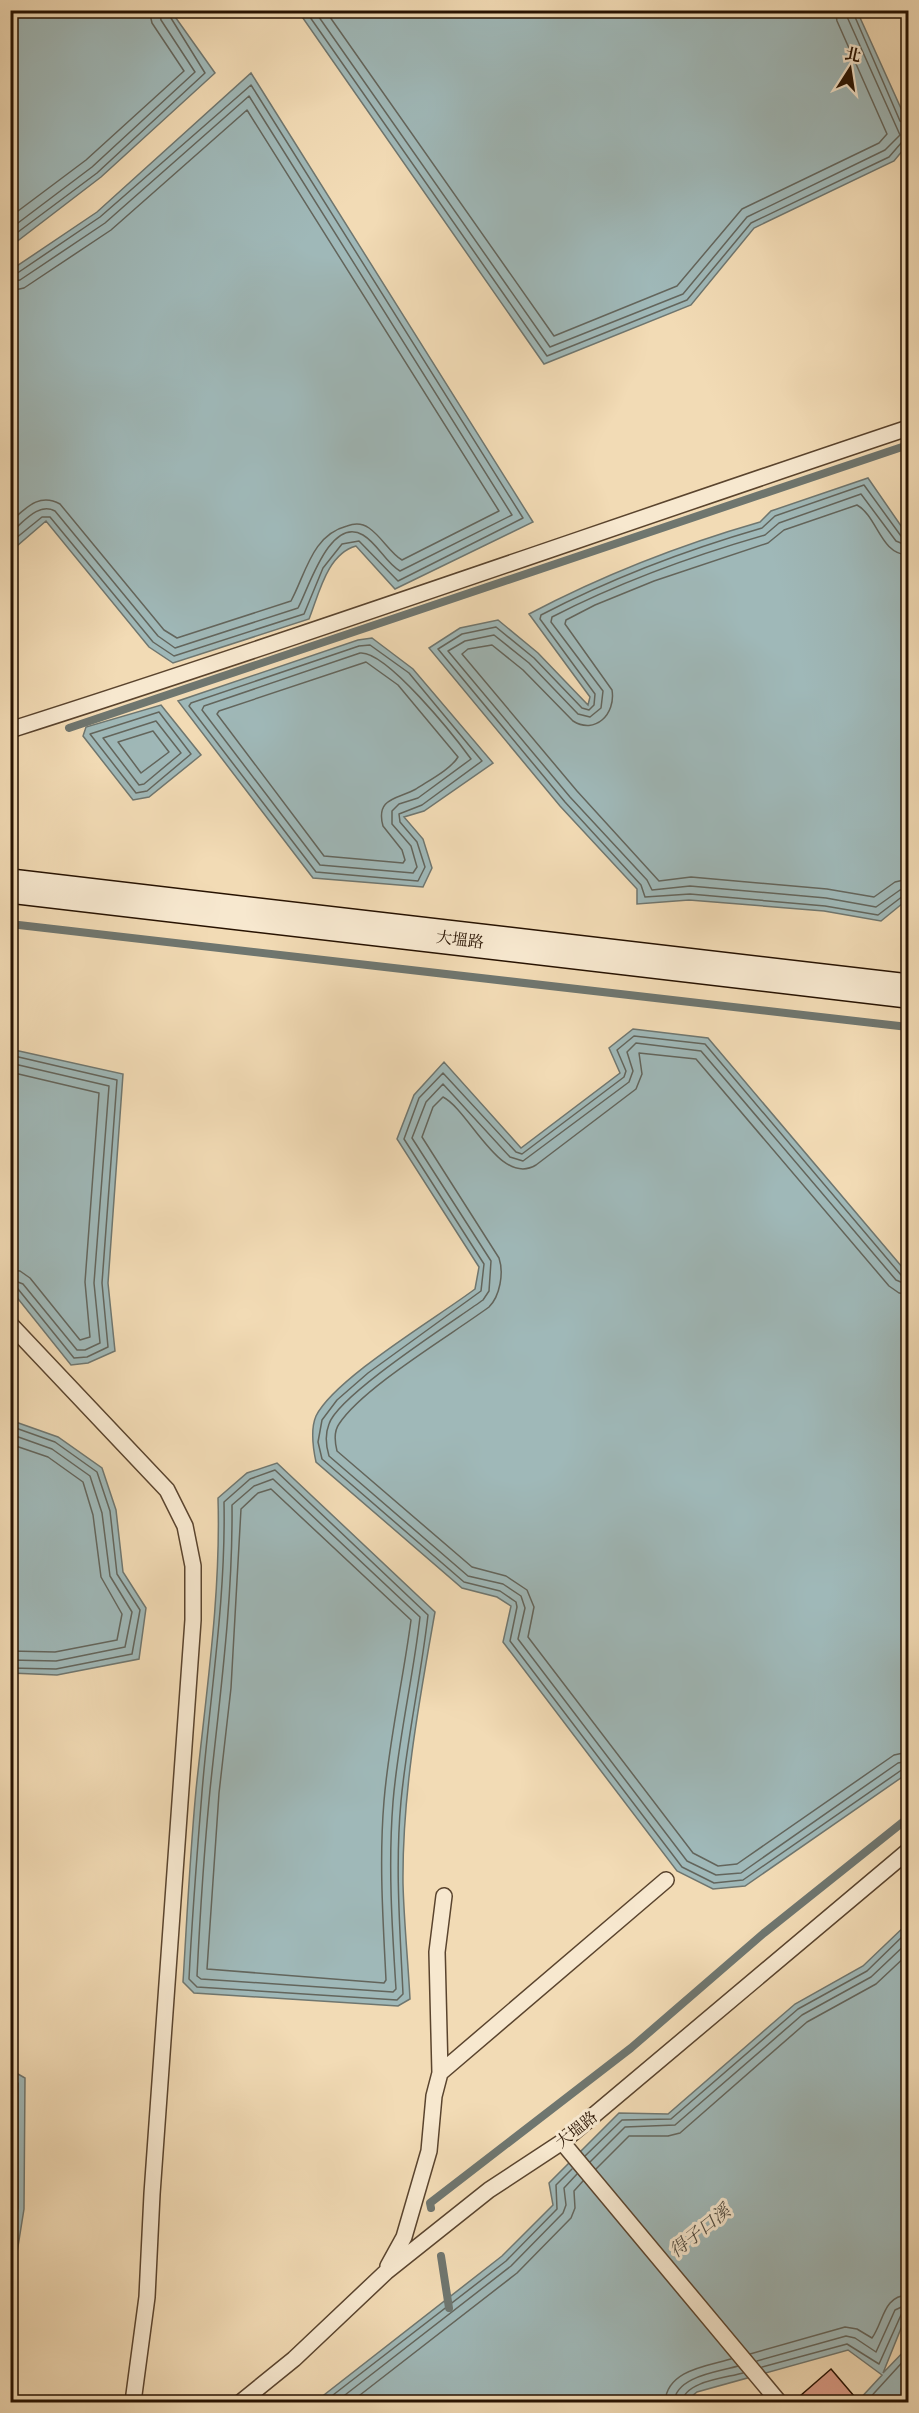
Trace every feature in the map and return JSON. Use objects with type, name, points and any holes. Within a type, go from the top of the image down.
[{"type":"street","name":"大塭路","points":[[10,886],[909,991]]},
{"type":"lane","points":[[10,730],[244,655],[571,541],[909,428]]},
{"type":"lane","points":[[10,1324],[167,1490],[185,1526],[193,1566],[193,1620],[152,2194],[147,2297],[133,2403]]},
{"type":"lane","name":"大塭路","points":[[241,2403],[294,2359],[386,2272],[489,2190],[562,2142],[909,1851]]},
{"type":"lane","points":[[440,2073],[666,1880]]},
{"type":"lane","points":[[386,2272],[404,2238],[429,2151],[434,2096],[440,2073],[437,1952],[444,1896]]},
{"type":"lane","points":[[562,2142],[779,2403]]},
{"type":"water","points":[[11,10],[171,11],[215,73],[101,177],[11,246]]},
{"type":"water","points":[[298,11],[857,11],[908,124],[908,144],[894,161],[754,228],[691,305],[544,364]]},
{"type":"water","points":[[251,73],[533,522],[395,589],[356,546],[346,550],[331,566],[309,619],[173,663],[149,647],[46,521],[11,551],[11,270],[97,212]]},
{"type":"water","points":[[868,478],[908,536],[908,899],[881,921],[824,911],[689,900],[637,904],[637,889],[560,806],[429,648],[460,628],[498,620],[538,653],[588,705],[590,697],[529,614],[585,586],[642,562],[760,522],[771,511]]},
{"type":"water","points":[[372,638],[413,669],[493,763],[424,811],[404,817],[423,839],[432,868],[423,887],[313,878],[178,701],[358,640]]},
{"type":"water","points":[[161,705],[201,755],[149,797],[133,800],[83,736],[86,727]]},
{"type":"water","points":[[633,1029],[708,1038],[908,1274],[908,1773],[745,1886],[713,1889],[677,1871],[503,1642],[511,1606],[497,1597],[462,1588],[316,1462],[313,1445],[313,1427],[316,1416],[344,1384],[365,1366],[475,1289],[479,1267],[397,1139],[414,1095],[444,1062],[521,1148],[620,1073],[609,1048]]},
{"type":"water","points":[[10,1049],[123,1074],[108,1283],[115,1351],[88,1363],[71,1365],[11,1290]]},
{"type":"water","points":[[10,1420],[58,1437],[102,1468],[116,1510],[123,1572],[146,1608],[139,1659],[57,1675],[11,1673]]},
{"type":"water","points":[[277,1463],[435,1612],[408,1782],[405,1816],[403,1884],[410,1999],[398,2006],[194,1993],[183,1982],[196,1790],[215,1608],[218,1498],[247,1473]]},
{"type":"water","name":"得子口溪","points":[[908,1923],[908,2311],[883,2373],[908,2347],[908,2402],[857,2402],[882,2375],[848,2350],[697,2392],[685,2402],[315,2402],[502,2256],[553,2205],[549,2183],[619,2113],[668,2114],[795,2004],[863,1966]]},
{"type":"water","points":[[11,2070],[25,2078],[24,2209],[11,2290]]},
{"type":"building","points":[[831,2369],[860,2403],[792,2403]]},
{"type":"waterway","points":[[69,728],[908,445]]},
{"type":"waterway","points":[[10,924],[908,1027]]},
{"type":"waterway","points":[[431,2208],[430,2203],[631,2048],[764,1933],[908,1818]]},
{"type":"waterway","points":[[441,2256],[449,2308]]}]
